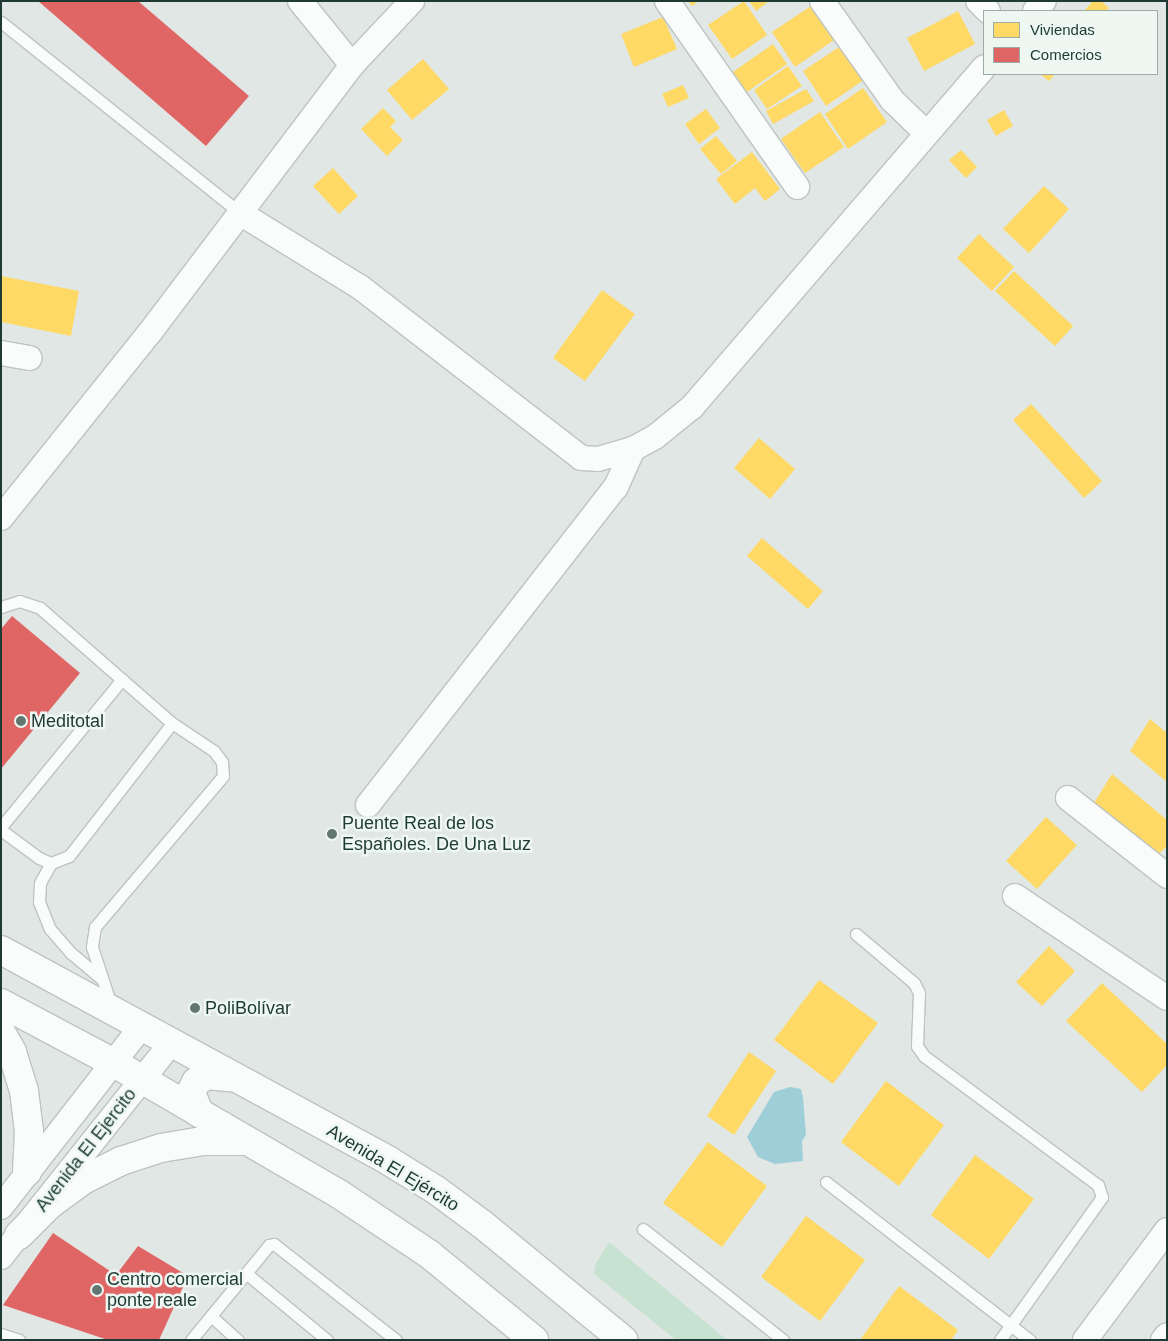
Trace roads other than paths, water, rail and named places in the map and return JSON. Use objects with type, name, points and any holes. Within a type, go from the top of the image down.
[{"type":"street","points":[[300,1],[352,64]]},
{"type":"street","points":[[1,518],[240,213],[352,64],[412,1]]},
{"type":"street","points":[[667,1],[798,187]]},
{"type":"street","points":[[822,1],[892,100],[926,133]]},
{"type":"street","points":[[978,1],[987,10]]},
{"type":"street","points":[[240,213],[367,292],[581,458],[598,459],[633,449],[674,424],[692,407],[983,68]]},
{"type":"street","points":[[1,352],[30,358]]},
{"type":"street","points":[[368,804],[616,487],[633,449]]},
{"type":"street","points":[[1068,798],[1167,876]]},
{"type":"street","points":[[1015,896],[1167,998]]},
{"type":"street","name":"Avenida El Ejército","points":[[1,950],[142,1026],[170,1044],[389,1161],[436,1190],[482,1224],[623,1340]]},
{"type":"street","points":[[1,1003],[114,1063],[199,1112],[245,1142],[339,1194],[429,1254],[534,1340]]},
{"type":"street","name":"Avenida El Ejercito","points":[[1,1208],[142,1026]]},
{"type":"street","points":[[1,1032],[12,1052],[24,1091],[29,1131],[27,1172]]},
{"type":"street","name":"Avenida El Ejercito","points":[[1,1257],[170,1044]]},
{"type":"street","points":[[199,1112],[191,1092],[196,1082],[206,1075],[231,1077]]},
{"type":"street","points":[[19,1235],[69,1190],[121,1161],[161,1148],[203,1141],[245,1142]]},
{"type":"street","points":[[1085,1340],[1167,1230]]},
{"type":"street","points":[[1163,1340],[1167,1335]]},
{"type":"lane","points":[[1,22],[240,213]]},
{"type":"lane","points":[[1,607],[20,601],[40,608],[172,722],[214,751],[222,762],[223,776],[95,926],[92,947],[100,977],[114,1012]]},
{"type":"lane","points":[[51,863],[39,858],[1,829],[122,679]]},
{"type":"lane","points":[[100,977],[71,953],[50,929],[39,902],[40,883],[51,863],[69,856],[172,722]]},
{"type":"lane","points":[[856,934],[914,983],[920,993],[917,1046],[924,1056],[1098,1185],[1102,1197],[1096,1207],[1000,1340]]},
{"type":"lane","points":[[826,1182],[1030,1340]]},
{"type":"lane","points":[[643,1229],[782,1340]]},
{"type":"lane","points":[[191,1340],[269,1246],[274,1244],[396,1340]]},
{"type":"lane","points":[[247,1274],[327,1340]]},
{"type":"lane","points":[[211,1316],[238,1340]]},
{"type":"lane","points":[[1,1334],[19,1340]]},
{"type":"water","points":[[790,1087],[801,1089],[803,1098],[806,1135],[802,1141],[803,1161],[775,1164],[758,1157],[747,1137],[774,1092]]},
{"type":"place","name":"Meditotal","points":[[21,721]]},
{"type":"place","name":"Puente Real de los Españoles. De Una Luz","points":[[332,834]]},
{"type":"place","name":"PoliBolívar","points":[[195,1008]]},
{"type":"place","name":"Centro comercial ponte reale","points":[[97,1290]]}]
